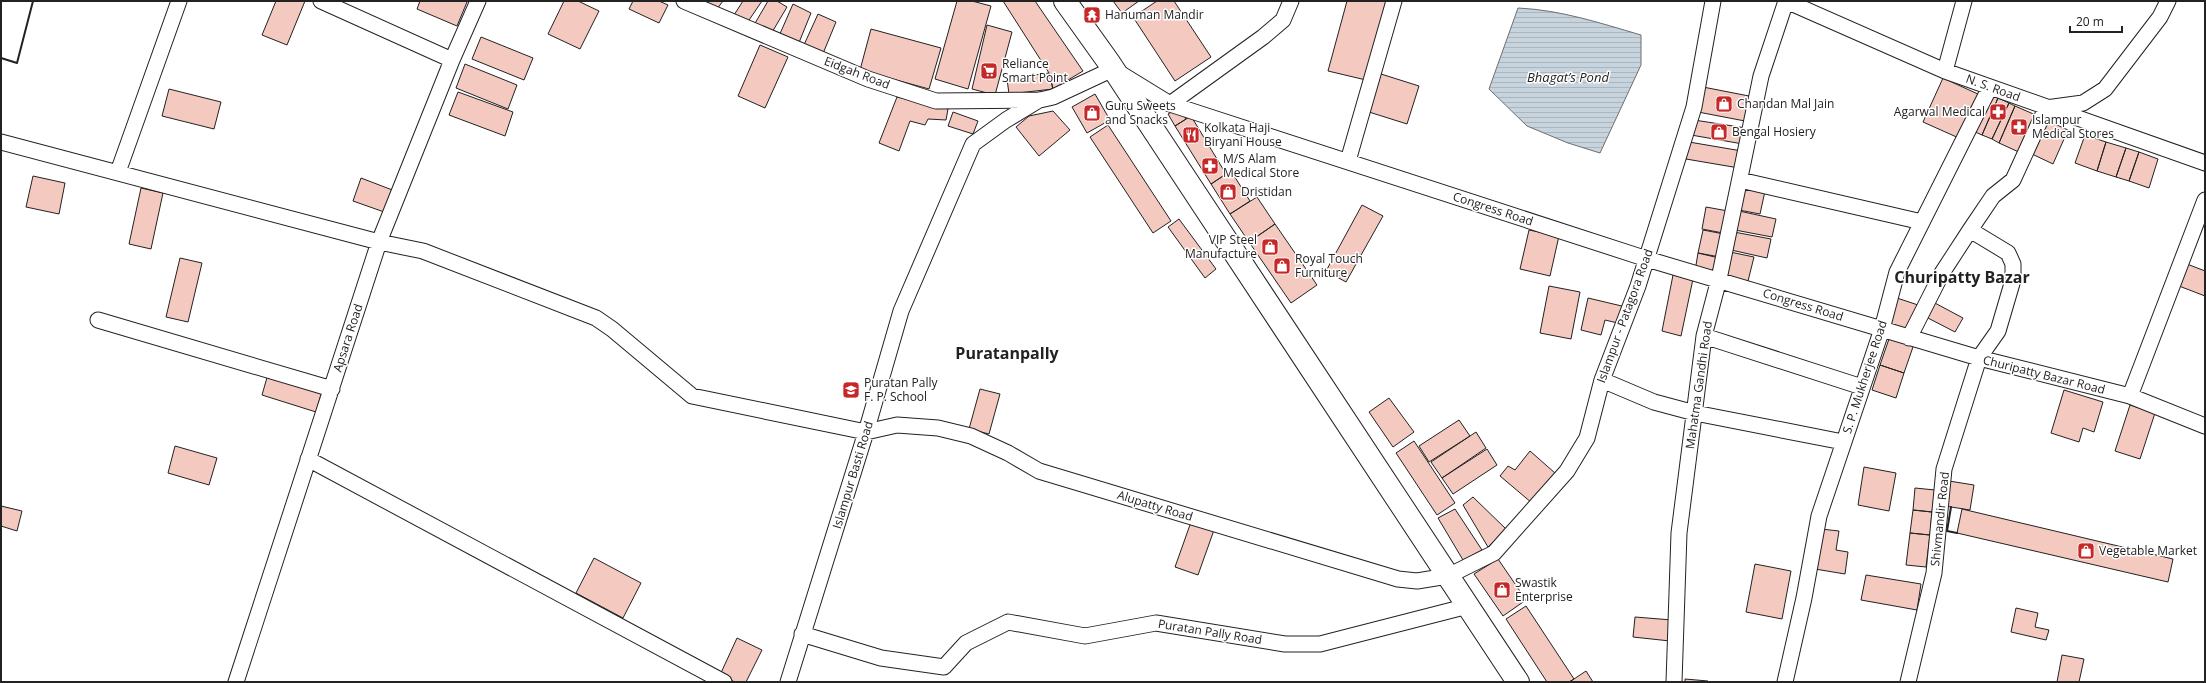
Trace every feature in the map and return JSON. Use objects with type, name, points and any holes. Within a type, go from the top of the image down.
[{"type":"main road","points":[[1065,1],[1113,69],[1518,682]]},
{"type":"street","points":[[118,172],[179,1]]},
{"type":"street","points":[[321,1],[452,60]]},
{"type":"street","name":"Apsara Road","points":[[236,682],[379,242],[452,60],[478,1]]},
{"type":"street","name":"Eidgah Road","points":[[684,1],[868,79],[936,101],[1040,100]]},
{"type":"street","points":[[1170,104],[1263,37],[1283,20],[1291,1]]},
{"type":"street","points":[[1348,161],[1394,1]]},
{"type":"street","name":"Islampur - Patagora Road","points":[[1448,576],[1494,553],[1567,470],[1587,438],[1602,380],[1647,259],[1694,107],[1713,1]]},
{"type":"street","name":"N. S. Road","points":[[1786,1],[1945,71],[2205,163]]},
{"type":"street","name":"Mahatma Gandhi Road","points":[[1674,682],[1679,533],[1704,336],[1719,280],[1761,76],[1786,1]]},
{"type":"street","points":[[1945,71],[1964,1]]},
{"type":"street","points":[[1909,338],[1942,273],[1970,230],[1993,196],[2013,180],[2046,108],[2083,103],[2106,89],[2160,17],[2168,1]]},
{"type":"street","points":[[1040,100],[1053,97],[1113,69]]},
{"type":"street","name":"Congress Road","points":[[1113,69],[1170,104],[1647,259],[1882,329]]},
{"type":"street","name":"S. P. Mukherjee Road","points":[[1785,682],[1804,598],[1819,516],[1882,329],[1897,272],[1990,87]]},
{"type":"street","name":"Islampur Basti Road","points":[[788,682],[866,432],[901,311],[973,144],[1006,120],[1040,100]]},
{"type":"street","points":[[1,142],[379,242],[423,251],[596,318],[612,328],[692,396],[866,432]]},
{"type":"street","points":[[1740,180],[1922,222]]},
{"type":"street","points":[[2130,396],[2205,200]]},
{"type":"street","name":"Shivmandir Road","points":[[1908,682],[1934,573],[1944,468],[1980,358],[1998,331],[2013,280],[2013,264],[2008,253],[1970,230]]},
{"type":"street","points":[[98,320],[332,389]]},
{"type":"street","name":"Churipatty Bazar Road","points":[[1882,329],[1980,358],[2130,396],[2205,426]]},
{"type":"street","points":[[1704,336],[1862,387]]},
{"type":"street","points":[[1602,380],[1654,402],[1695,413],[1843,442]]},
{"type":"street","name":"Alupatty Road","points":[[866,432],[898,425],[938,428],[971,436],[1008,453],[1039,471],[1398,579],[1417,581],[1448,576]]},
{"type":"street","points":[[308,459],[724,682]]},
{"type":"street","name":"Puratan Pally Road","points":[[802,634],[881,658],[944,667],[966,643],[1008,622],[1085,636],[1156,623],[1285,644],[1320,644],[1468,606]]},
{"type":"water","name":"Bhagat’s Pond","points":[[1518,8],[1565,14],[1641,35],[1641,65],[1600,153],[1568,143],[1527,126],[1489,89]]},
{"type":"building","points":[[276,1],[305,1],[287,45],[262,35]]},
{"type":"building","points":[[420,1],[467,2],[457,26],[417,9]]},
{"type":"building","points":[[564,1],[578,1],[599,11],[580,49],[548,34]]},
{"type":"building","points":[[633,1],[659,1],[668,5],[659,23],[629,9]]},
{"type":"building","points":[[705,1],[723,1],[717,9]]},
{"type":"building","points":[[743,1],[762,1],[747,23],[734,15]]},
{"type":"building","points":[[768,1],[777,1],[787,7],[771,34],[754,25]]},
{"type":"building","points":[[957,1],[972,1],[991,6],[968,89],[935,79]]},
{"type":"building","points":[[1003,1],[1035,1],[1083,71],[1053,89],[1049,73]]},
{"type":"building","points":[[1113,1],[1139,1],[1122,13]]},
{"type":"building","points":[[1157,1],[1174,1],[1211,57],[1175,81],[1133,17]]},
{"type":"building","points":[[1347,1],[1386,1],[1366,80],[1328,71]]},
{"type":"building","points":[[793,4],[811,13],[798,45],[779,36]]},
{"type":"building","points":[[818,14],[836,22],[822,56],[803,47]]},
{"type":"building","points":[[987,25],[1012,32],[995,95],[972,89]]},
{"type":"building","points":[[871,29],[941,48],[929,89],[860,70]]},
{"type":"building","points":[[481,37],[533,58],[524,80],[472,59]]},
{"type":"building","points":[[760,45],[788,57],[765,108],[738,96]]},
{"type":"building","points":[[465,64],[517,85],[508,109],[456,88]]},
{"type":"building","points":[[1049,73],[1053,89],[1009,94],[1007,79]]},
{"type":"building","points":[[1381,74],[1419,86],[1407,124],[1369,112]]},
{"type":"building","points":[[1943,78],[1980,95],[1961,139],[1923,122]]},
{"type":"building","name":"Chandan Mal Jain","points":[[1703,87],[1749,96],[1745,121],[1698,112]]},
{"type":"building","points":[[169,89],[221,102],[214,129],[162,116]]},
{"type":"building","points":[[458,92],[513,112],[505,136],[449,115]]},
{"type":"building","points":[[1095,94],[1110,120],[1087,133],[1072,107]]},
{"type":"building","points":[[1990,94],[1998,98],[1982,135],[1973,131]]},
{"type":"building","points":[[897,97],[948,109],[946,120],[928,119],[925,125],[910,121],[899,151],[879,143]]},
{"type":"building","points":[[1998,98],[2009,103],[1992,139],[1982,135]]},
{"type":"building","points":[[2009,103],[2015,106],[1999,143],[1992,139]]},
{"type":"building","points":[[2015,106],[2038,116],[2021,153],[1999,143]]},
{"type":"building","points":[[1179,108],[1186,119],[1175,126],[1168,114]]},
{"type":"building","points":[[1053,111],[1070,130],[1039,156],[1016,127],[1029,116]]},
{"type":"building","points":[[953,112],[978,121],[973,134],[948,126]]},
{"type":"building","points":[[1191,116],[1226,174],[1211,184],[1175,126]]},
{"type":"building","name":"Bengal Hosiery","points":[[1694,120],[1746,128],[1743,144],[1691,135]]},
{"type":"building","points":[[2046,120],[2068,130],[2053,164],[2032,154]]},
{"type":"building","points":[[1108,125],[1171,221],[1153,233],[1090,137]]},
{"type":"building","points":[[2085,135],[2106,142],[2097,171],[2075,163]]},
{"type":"building","points":[[1689,142],[1742,151],[1739,168],[1686,159]]},
{"type":"building","points":[[2106,142],[2126,148],[2116,177],[2097,171]]},
{"type":"building","points":[[2126,148],[2139,152],[2129,181],[2116,177]]},
{"type":"building","points":[[2139,152],[2158,159],[2149,188],[2129,181]]},
{"type":"building","points":[[1231,171],[1250,201],[1230,214],[1211,184]]},
{"type":"building","points":[[33,176],[65,183],[59,214],[26,207]]},
{"type":"building","points":[[361,178],[395,191],[387,213],[353,201]]},
{"type":"building","points":[[1744,186],[1765,191],[1760,214],[1739,210]]},
{"type":"building","points":[[141,188],[163,193],[151,249],[129,244]]},
{"type":"building","points":[[1257,197],[1275,224],[1249,242],[1230,214]]},
{"type":"building","points":[[1362,205],[1383,216],[1346,282],[1326,271]]},
{"type":"building","points":[[1706,207],[1728,211],[1723,233],[1702,229]]},
{"type":"building","points":[[1739,211],[1776,219],[1772,237],[1735,230]]},
{"type":"building","points":[[1179,219],[1216,269],[1205,278],[1168,227]]},
{"type":"building","points":[[1275,224],[1317,285],[1291,303],[1249,242]]},
{"type":"building","points":[[1529,230],[1559,236],[1550,276],[1520,269]]},
{"type":"building","points":[[1703,230],[1724,234],[1720,257],[1698,253]]},
{"type":"building","points":[[1734,232],[1771,239],[1767,258],[1731,250]]},
{"type":"building","points":[[1730,252],[1754,257],[1747,285],[1724,280]]},
{"type":"building","points":[[1698,253],[1719,258],[1716,275],[1695,271]]},
{"type":"building","points":[[180,258],[202,263],[188,322],[166,317]]},
{"type":"building","points":[[2187,264],[2205,271],[2205,296],[2179,286]]},
{"type":"building","points":[[1673,275],[1693,279],[1681,336],[1662,331]]},
{"type":"building","points":[[1549,286],[1580,292],[1571,339],[1540,333]]},
{"type":"building","points":[[1894,297],[1918,305],[1910,330],[1886,322]]},
{"type":"building","points":[[1588,298],[1626,307],[1622,324],[1605,320],[1601,335],[1581,330]]},
{"type":"building","points":[[1933,302],[1963,318],[1955,332],[1926,317]]},
{"type":"building","points":[[1890,336],[1914,344],[1904,373],[1880,365]]},
{"type":"building","points":[[1880,365],[1904,373],[1896,398],[1872,390]]},
{"type":"building","points":[[268,374],[322,391],[316,412],[262,395]]},
{"type":"building","points":[[980,389],[1000,394],[989,434],[969,429]]},
{"type":"building","points":[[2064,390],[2103,402],[2094,432],[2083,428],[2079,442],[2051,433]]},
{"type":"building","points":[[1389,398],[1414,432],[1393,447],[1369,412]]},
{"type":"building","points":[[2130,405],[2155,413],[2140,459],[2115,451]]},
{"type":"building","points":[[1459,420],[1470,436],[1429,462],[1419,446]]},
{"type":"building","points":[[1476,432],[1486,448],[1442,478],[1431,462]]},
{"type":"building","points":[[1414,441],[1455,503],[1437,515],[1396,453]]},
{"type":"building","points":[[175,446],[217,458],[209,485],[168,473]]},
{"type":"building","points":[[1487,449],[1497,465],[1453,494],[1442,478]]},
{"type":"building","points":[[1530,451],[1555,473],[1532,503],[1500,476],[1508,466],[1515,470]]},
{"type":"building","points":[[1864,467],[1896,473],[1889,511],[1858,505]]},
{"type":"building","points":[[1949,481],[1974,485],[1970,510],[1945,506]]},
{"type":"building","points":[[1915,488],[1935,490],[1932,512],[1913,510]]},
{"type":"building","points":[[1473,497],[1506,529],[1488,547],[1463,505]]},
{"type":"building","points":[[1,506],[22,511],[17,531],[1,526]]},
{"type":"building","points":[[1455,509],[1482,550],[1463,560],[1438,518]]},
{"type":"building","points":[[1962,509],[2173,559],[2168,582],[1957,533]]},
{"type":"building","points":[[1913,510],[1932,512],[1930,535],[1910,533]]},
{"type":"building","points":[[1191,522],[1214,530],[1198,575],[1175,567]]},
{"type":"building","points":[[1821,529],[1839,531],[1836,550],[1848,552],[1845,574],[1815,569]]},
{"type":"building","points":[[1910,533],[1930,535],[1926,567],[1906,565]]},
{"type":"building","points":[[594,558],[641,583],[623,618],[576,593]]},
{"type":"building","points":[[1498,559],[1526,600],[1503,616],[1474,574]]},
{"type":"building","points":[[1755,564],[1791,571],[1782,619],[1746,612]]},
{"type":"building","points":[[1866,575],[1921,584],[1917,610],[1861,600]]},
{"type":"building","points":[[1526,606],[1574,679],[1569,682],[1547,682],[1506,619]]},
{"type":"building","points":[[2016,608],[2038,613],[2035,627],[2049,630],[2046,640],[2011,632]]},
{"type":"building","points":[[1635,617],[1672,620],[1670,641],[1633,637]]},
{"type":"building","points":[[737,638],[762,650],[746,682],[735,682],[720,675]]},
{"type":"building","points":[[2062,655],[2084,659],[2079,682],[2057,682]]},
{"type":"building","points":[[1586,671],[1593,682],[1569,682],[1574,679]]},
{"type":"building","points":[[1685,679],[1708,681],[1708,682],[1685,682]]},
{"type":"wall","points":[[1,58],[17,63],[33,1]]},
{"type":"wall","points":[[1951,507],[1947,531],[1957,533]]},
{"type":"place","name":"Hanuman Mandir","points":[[1092,15]]},
{"type":"place","name":"Reliance Smart Point","points":[[989,71]]},
{"type":"place","name":"Chandan Mal Jain","points":[[1724,104]]},
{"type":"place","name":"Agarwal Medical","points":[[1998,112]]},
{"type":"place","name":"Guru Sweets and Snacks","points":[[1092,113]]},
{"type":"place","name":"Islampur Medical Stores","points":[[2019,127]]},
{"type":"place","name":"Bengal Hosiery","points":[[1719,132]]},
{"type":"place","name":"Kolkata Haji Biryani House","points":[[1191,135]]},
{"type":"place","name":"M/S Alam Medical Store","points":[[1210,166]]},
{"type":"place","name":"Dristidan","points":[[1228,192]]},
{"type":"place","name":"VIP Steel Manufacture","points":[[1270,247]]},
{"type":"place","name":"Royal Touch Furniture","points":[[1282,266]]},
{"type":"place","name":"Puratan Pally F. P. School","points":[[851,390]]},
{"type":"place","name":"Vegetable Market","points":[[2086,551]]},
{"type":"place","name":"Swastik Enterprise","points":[[1502,590]]},
{"type":"district","name":"Churipatty Bazar","points":[[1962,277]]},
{"type":"district","name":"Puratanpally","points":[[1007,353]]}]
